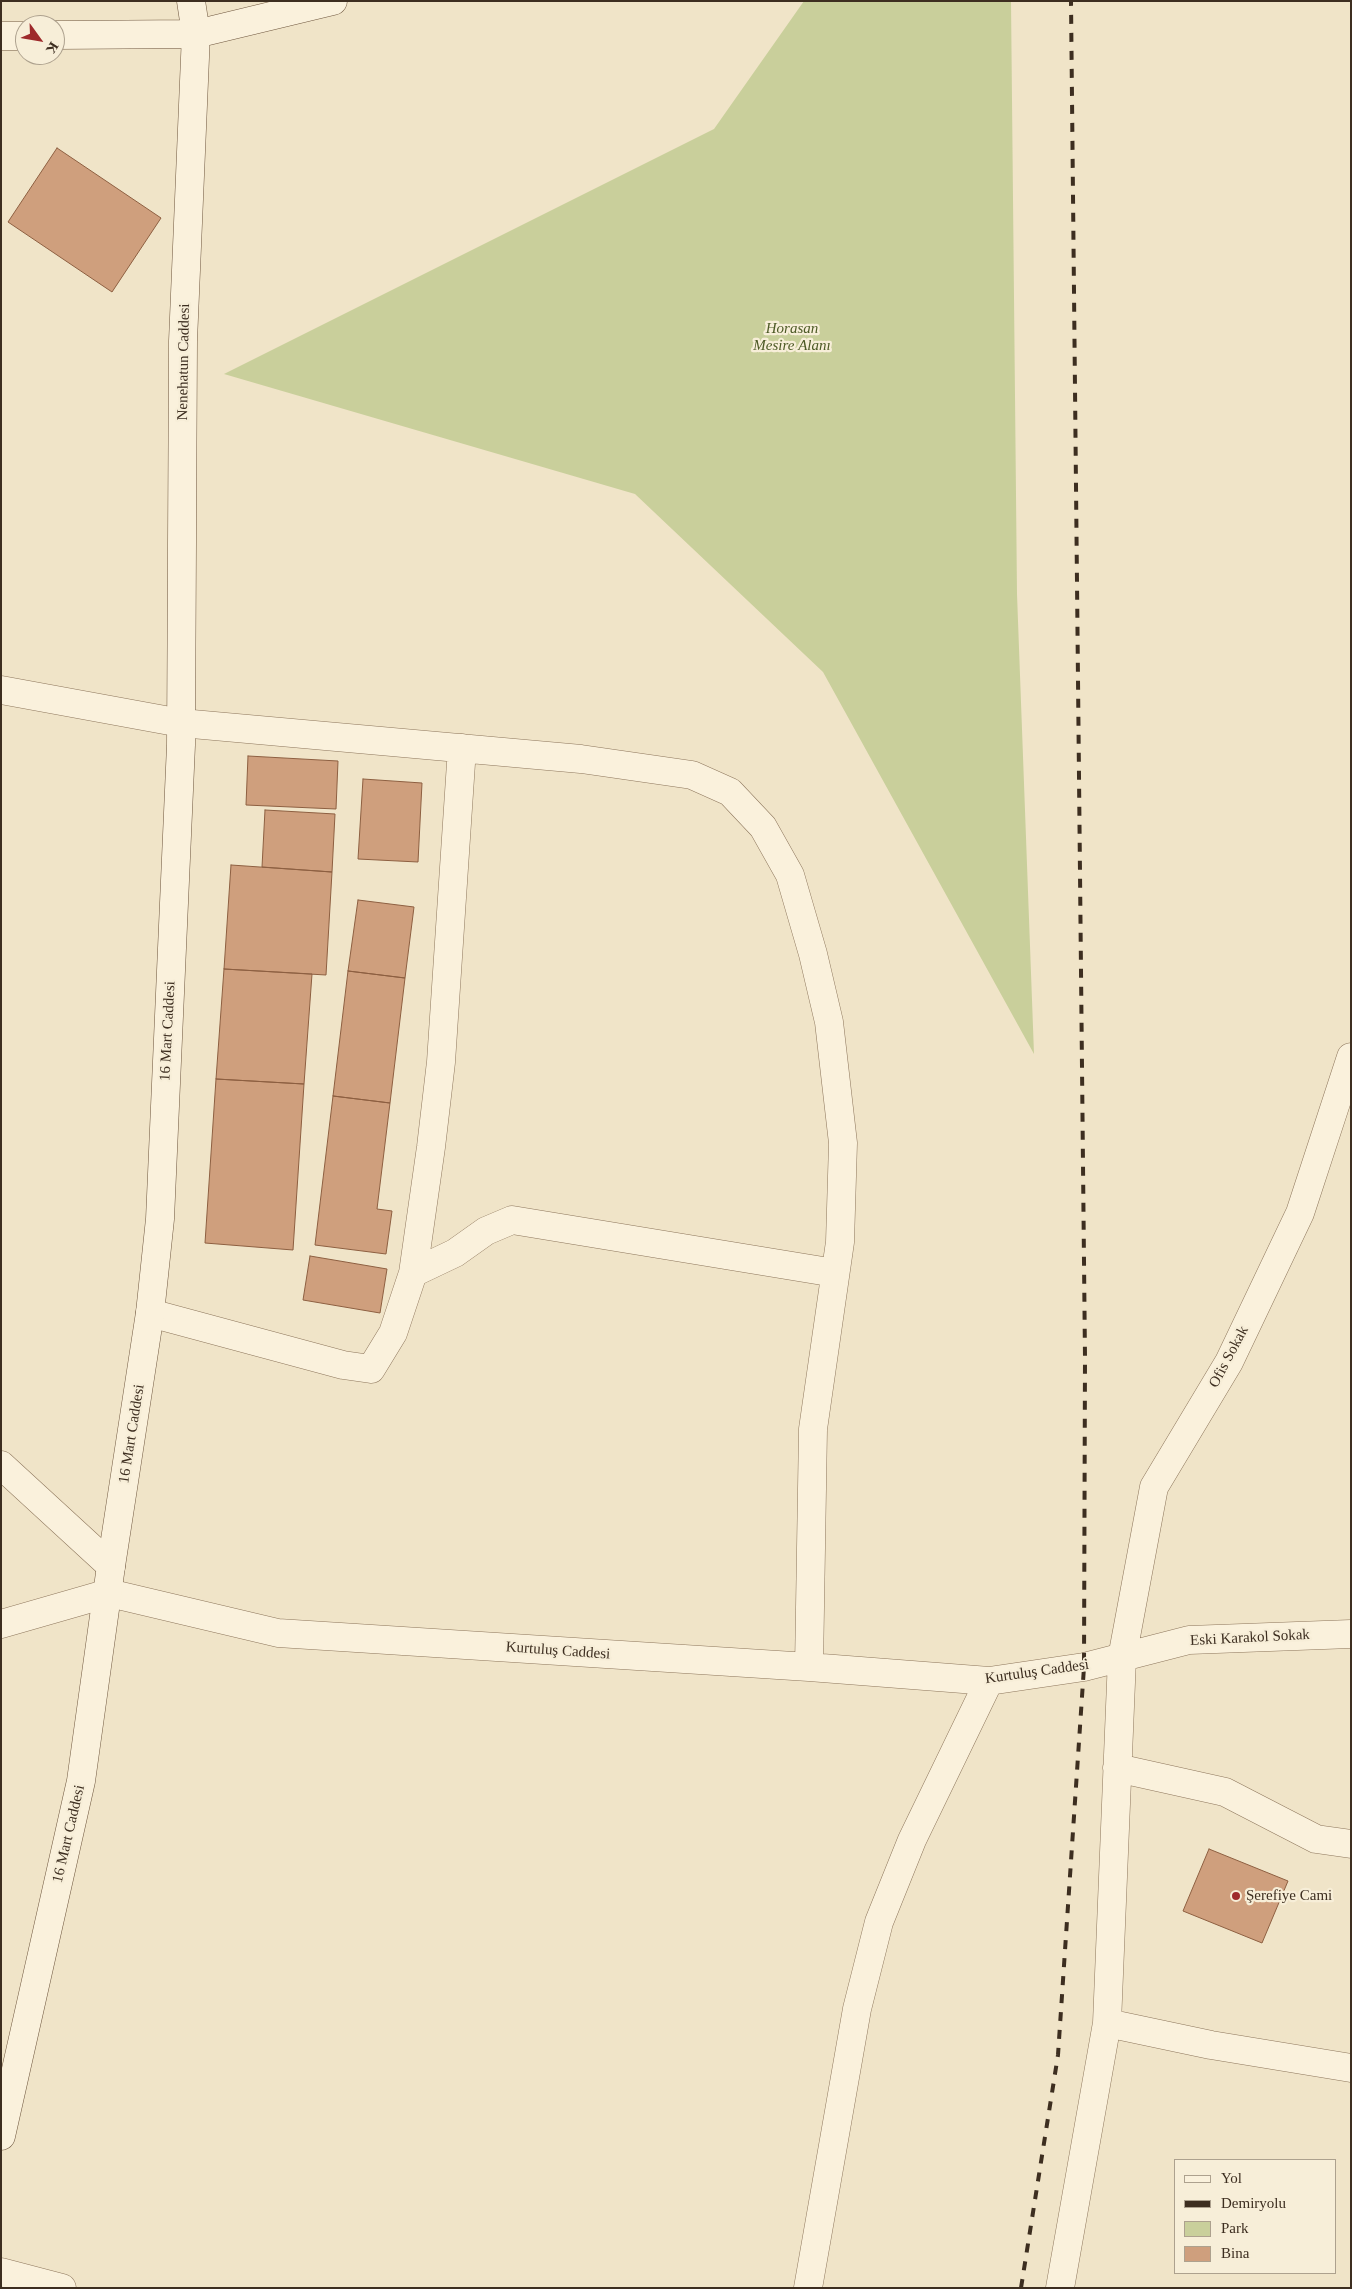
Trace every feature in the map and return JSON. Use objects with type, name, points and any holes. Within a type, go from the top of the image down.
[{"type":"street","name":"Nenehatun Caddesi","points":[[181,723],[183,341],[196,34],[191,1]]},
{"type":"street","points":[[65,36],[196,34],[333,1]]},
{"type":"street","points":[[1,36],[15,36]]},
{"type":"street","points":[[1,690],[181,723],[581,759],[692,775],[730,792],[763,827],[790,875],[829,1022],[843,1143],[840,1242],[813,1429],[809,1667]]},
{"type":"street","name":"16 Mart Caddesi","points":[[1,2136],[81,1781],[111,1566],[150,1313],[160,1219],[181,723]]},
{"type":"street","points":[[150,1313],[342,1365],[371,1369],[393,1332],[413,1273],[440,1062],[462,748]]},
{"type":"street","name":"Ofis Sokak","points":[[1060,2288],[1107,2023],[1122,1658],[1154,1487],[1229,1362],[1300,1213],[1351,1057]]},
{"type":"street","points":[[413,1273],[455,1253],[486,1231],[512,1220],[835,1273]]},
{"type":"street","points":[[1,1465],[111,1566]]},
{"type":"street","name":"Kurtuluş Caddesi","points":[[1,1624],[108,1593],[278,1633],[809,1667],[990,1682],[1084,1667],[1122,1658]]},
{"type":"street","name":"Eski Karakol Sokak","points":[[1122,1658],[1189,1640],[1351,1634]]},
{"type":"street","points":[[808,2288],[856,2009],[879,1922],[912,1840],[990,1682]]},
{"type":"street","points":[[1117,1768],[1225,1792],[1316,1839],[1351,1844]]},
{"type":"street","points":[[1107,2023],[1211,2045],[1351,2068]]},
{"type":"street","points":[[1,2272],[62,2288]]},
{"type":"green space","name":"Horasan Mesire Alanı","points":[[804,1],[1011,1],[1017,594],[1034,1054],[823,672],[635,494],[224,374],[714,129]]},
{"type":"building","points":[[57,148],[161,218],[112,292],[8,222]]},
{"type":"building","points":[[248,756],[338,761],[336,809],[246,805]]},
{"type":"building","points":[[363,779],[422,783],[418,862],[358,859]]},
{"type":"building","points":[[265,810],[335,814],[332,872],[262,867]]},
{"type":"building","points":[[231,865],[332,872],[326,975],[224,969]]},
{"type":"building","points":[[358,900],[414,907],[405,978],[348,971]]},
{"type":"building","points":[[224,969],[312,974],[304,1084],[216,1079]]},
{"type":"building","points":[[348,971],[405,978],[390,1103],[333,1096]]},
{"type":"building","points":[[216,1079],[304,1084],[293,1250],[205,1243]]},
{"type":"building","points":[[333,1096],[390,1103],[377,1209],[392,1211],[386,1254],[315,1245]]},
{"type":"building","points":[[310,1256],[387,1269],[380,1313],[303,1300]]},
{"type":"building","name":"Şerefiye Cami","points":[[1209,1849],[1288,1881],[1262,1943],[1183,1911]]},
{"type":"railway","points":[[1021,2288],[1058,2055],[1084,1667],[1085,1358],[1071,1]]},
{"type":"place","name":"Şerefiye Cami","points":[[1236,1896]]}]
